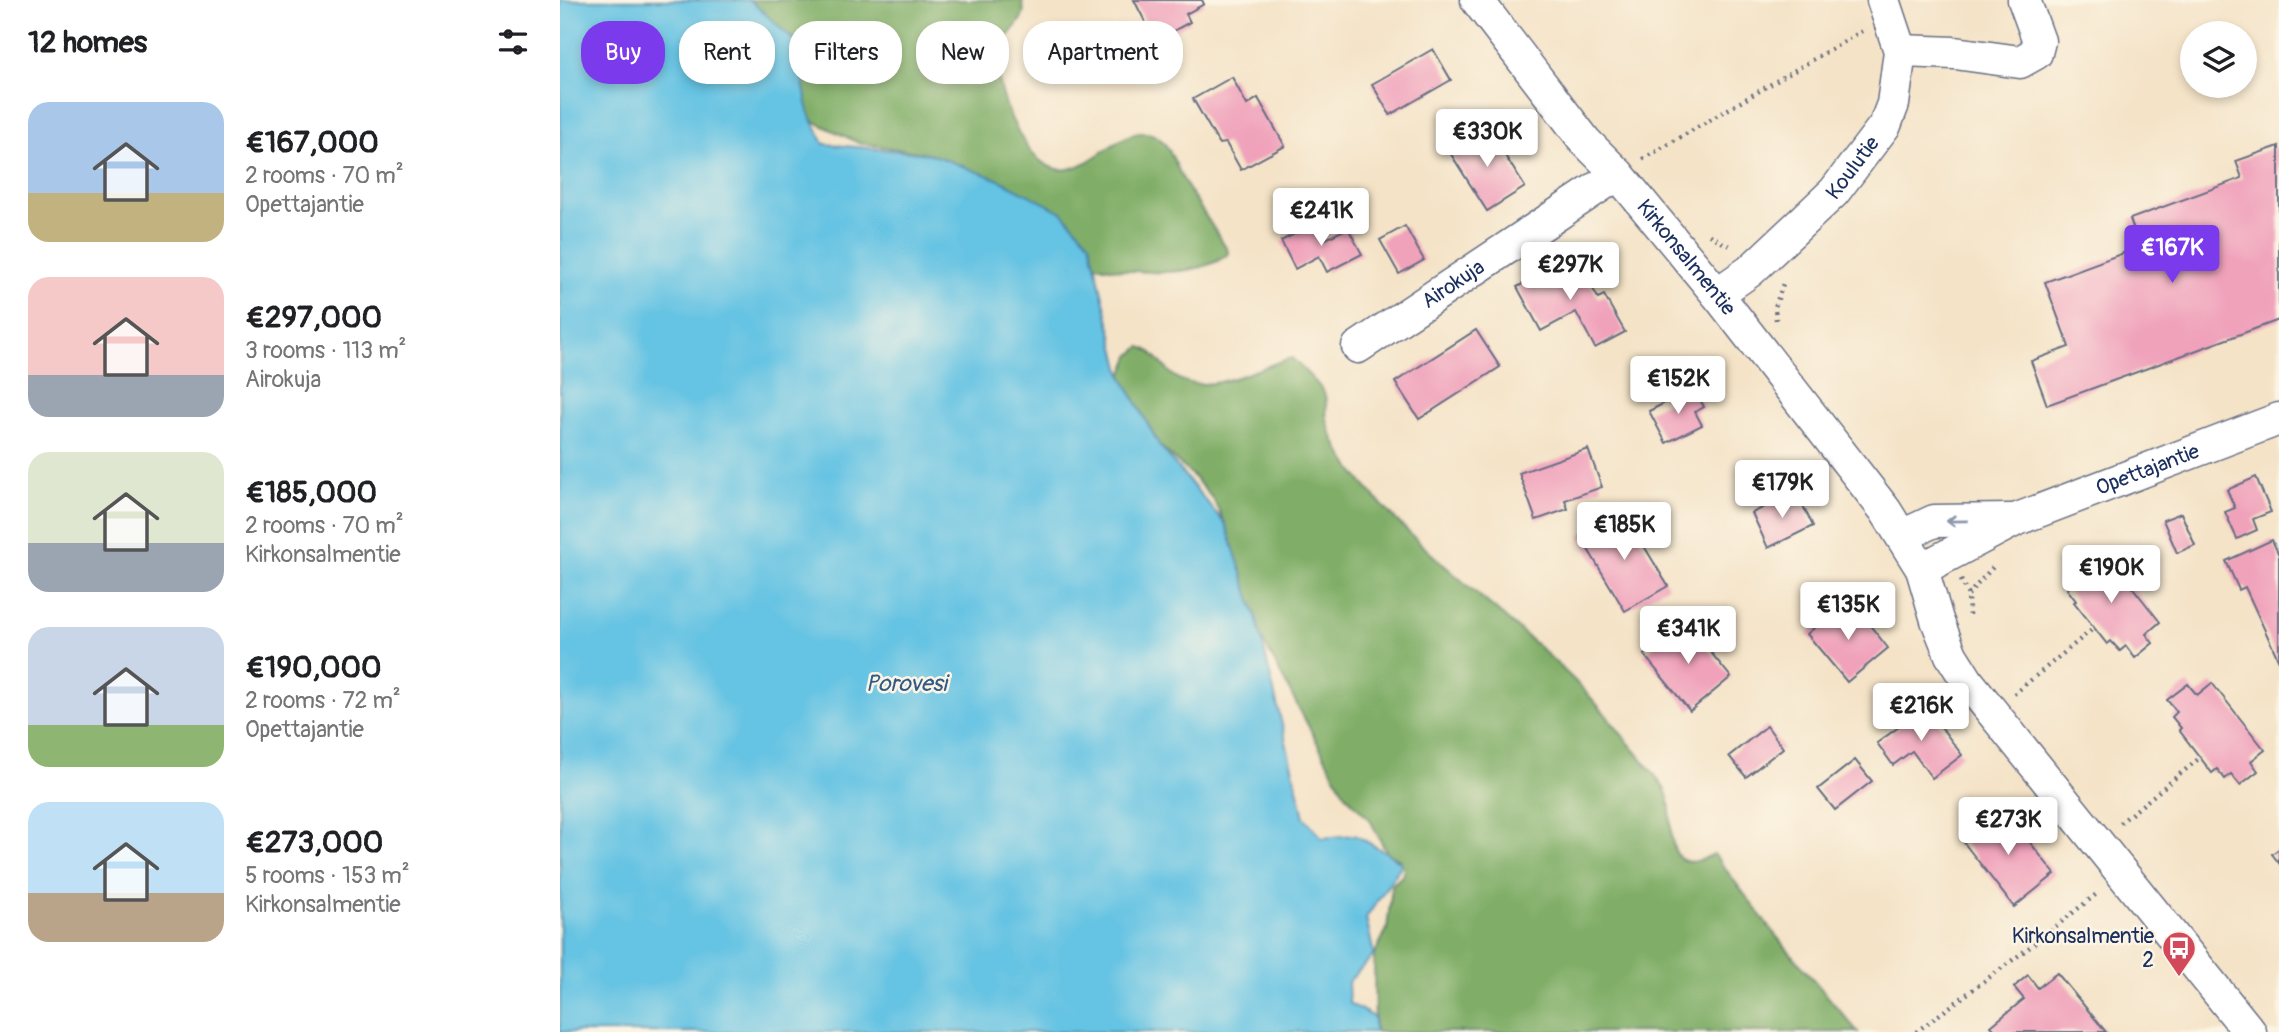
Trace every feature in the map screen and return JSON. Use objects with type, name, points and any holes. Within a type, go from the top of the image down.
[{"type":"street","name":"Kirkonsalmentie","points":[[1477,0],[1585,141],[1618,174],[1717,294],[1885,510],[1922,569],[1951,655],[1968,682],[2249,1032]]},
{"type":"street","points":[[1900,51],[1955,52],[2020,62],[2036,52],[2039,41],[2024,0]]},
{"type":"street","name":"Koulutie","points":[[1717,294],[1750,271],[1834,192],[1885,125],[1893,104],[1900,51],[1886,9]]},
{"type":"street","name":"Airokuja","points":[[1358,347],[1618,174]]},
{"type":"street","name":"Opettajantie","points":[[1922,569],[2015,520],[2278,422]]},
{"type":"street","name":"Opettajantie","points":[[1902,536],[1934,521],[2015,520]]},
{"type":"path","points":[[1618,174],[1873,25],[1886,9]]},
{"type":"path","points":[[2014,694],[2094,628]]},
{"type":"path","points":[[2118,825],[2201,757]]},
{"type":"path","points":[[1916,1032],[2031,947],[2121,873]]},
{"type":"green space","points":[[752,0],[1022,0],[1024,13],[1009,35],[1009,21],[916,21],[916,84],[1000,84],[1017,130],[1036,157],[1054,168],[1072,168],[1123,139],[1140,133],[1156,136],[1169,150],[1189,190],[1229,253],[1216,262],[1179,271],[1115,269],[1082,260],[931,154],[859,143],[813,121],[807,107],[803,84],[902,84],[902,21],[789,21],[789,35],[775,25],[775,21],[769,21],[761,15]]},
{"type":"green space","points":[[1140,347],[1151,352],[1177,378],[1190,383],[1219,382],[1292,358],[1324,393],[1330,430],[1346,461],[1367,488],[1403,527],[1562,668],[1592,699],[1665,790],[1670,807],[1673,843],[1679,857],[1691,862],[1714,854],[1777,937],[1858,1032],[1375,1032],[1374,955],[1387,929],[1392,885],[1402,876],[1404,870],[1400,860],[1387,853],[1370,820],[1344,793],[1253,622],[1243,575],[1229,543],[1226,525],[1213,499],[1192,475],[1159,445],[1122,376],[1130,356]]},
{"type":"water","name":"Porovesi","points":[[560,0],[750,0],[773,21],[679,21],[679,84],[775,84],[775,23],[789,36],[789,84],[803,84],[809,113],[824,144],[931,154],[1002,181],[1062,212],[1090,243],[1122,376],[1159,445],[1226,525],[1256,616],[1304,817],[1322,838],[1355,835],[1402,864],[1366,918],[1374,955],[1348,982],[1349,1003],[1374,1017],[1374,1032],[560,1032]]},
{"type":"building","points":[[1134,0],[1202,0],[1204,4],[1186,14],[1190,22],[1183,26],[1183,21],[1145,21]]},
{"type":"building","points":[[1433,49],[1451,80],[1390,115],[1372,84]]},
{"type":"building","points":[[1232,77],[1247,105],[1258,98],[1285,146],[1241,170],[1226,143],[1219,144],[1193,99]]},
{"type":"building","points":[[1487,127],[1525,187],[1487,211],[1449,151]]},
{"type":"building","points":[[2279,146],[2279,320],[2047,405],[2031,361],[2069,347],[2045,282],[2140,247],[2130,219],[2242,178],[2236,161]]},
{"type":"building","points":[[1316,223],[1324,240],[1348,228],[1362,254],[1327,272],[1319,256],[1295,269],[1281,241]]},
{"type":"building","points":[[1405,226],[1424,260],[1399,274],[1380,240]]},
{"type":"building","points":[[1575,256],[1598,298],[1604,295],[1625,332],[1595,348],[1576,312],[1541,331],[1517,287]]},
{"type":"building","points":[[1476,330],[1500,367],[1419,419],[1395,382]]},
{"type":"building","points":[[1694,388],[1704,407],[1695,412],[1702,425],[1666,443],[1649,411]]},
{"type":"building","points":[[1588,449],[1602,487],[1565,500],[1568,509],[1536,520],[1519,473]]},
{"type":"building","points":[[2256,477],[2271,512],[2253,519],[2257,530],[2237,539],[2225,512],[2235,508],[2227,490]]},
{"type":"building","points":[[1796,492],[1813,526],[1768,548],[1752,513]]},
{"type":"building","points":[[2181,513],[2195,545],[2177,553],[2163,520]]},
{"type":"building","points":[[1617,514],[1630,534],[1635,531],[1668,586],[1625,611],[1580,536]]},
{"type":"building","points":[[2272,540],[2279,555],[2279,661],[2245,587],[2239,590],[2226,561]]},
{"type":"building","points":[[2107,555],[2160,622],[2146,634],[2153,643],[2135,658],[2126,646],[2120,651],[2111,641],[2107,644],[2074,602],[2076,601],[2067,589],[2072,585],[2062,573],[2083,556],[2092,567]]},
{"type":"building","points":[[1840,606],[1848,614],[1856,608],[1888,648],[1847,682],[1807,634]]},
{"type":"building","points":[[1685,621],[1731,677],[1690,711],[1644,655]]},
{"type":"building","points":[[2212,683],[2265,750],[2251,761],[2258,771],[2240,785],[2231,774],[2225,779],[2217,769],[2212,773],[2179,730],[2181,728],[2172,717],[2177,712],[2167,700],[2188,684],[2197,695]]},
{"type":"building","points":[[1926,707],[1962,755],[1932,778],[1912,751],[1893,765],[1877,743]]},
{"type":"building","points":[[1767,726],[1783,748],[1746,777],[1729,756]]},
{"type":"building","points":[[1855,760],[1872,781],[1835,810],[1818,789]]},
{"type":"building","points":[[2002,807],[2055,874],[2014,907],[1961,839]]},
{"type":"building","points":[[2279,849],[2279,863],[2272,854]]},
{"type":"building","points":[[2057,973],[2106,1032],[1997,1032],[1991,1026],[2024,999],[2014,987],[2028,975],[2038,988]]},
{"type":"place","name":"Kirkonsalmentie 2","points":[[2179,978]]}]
